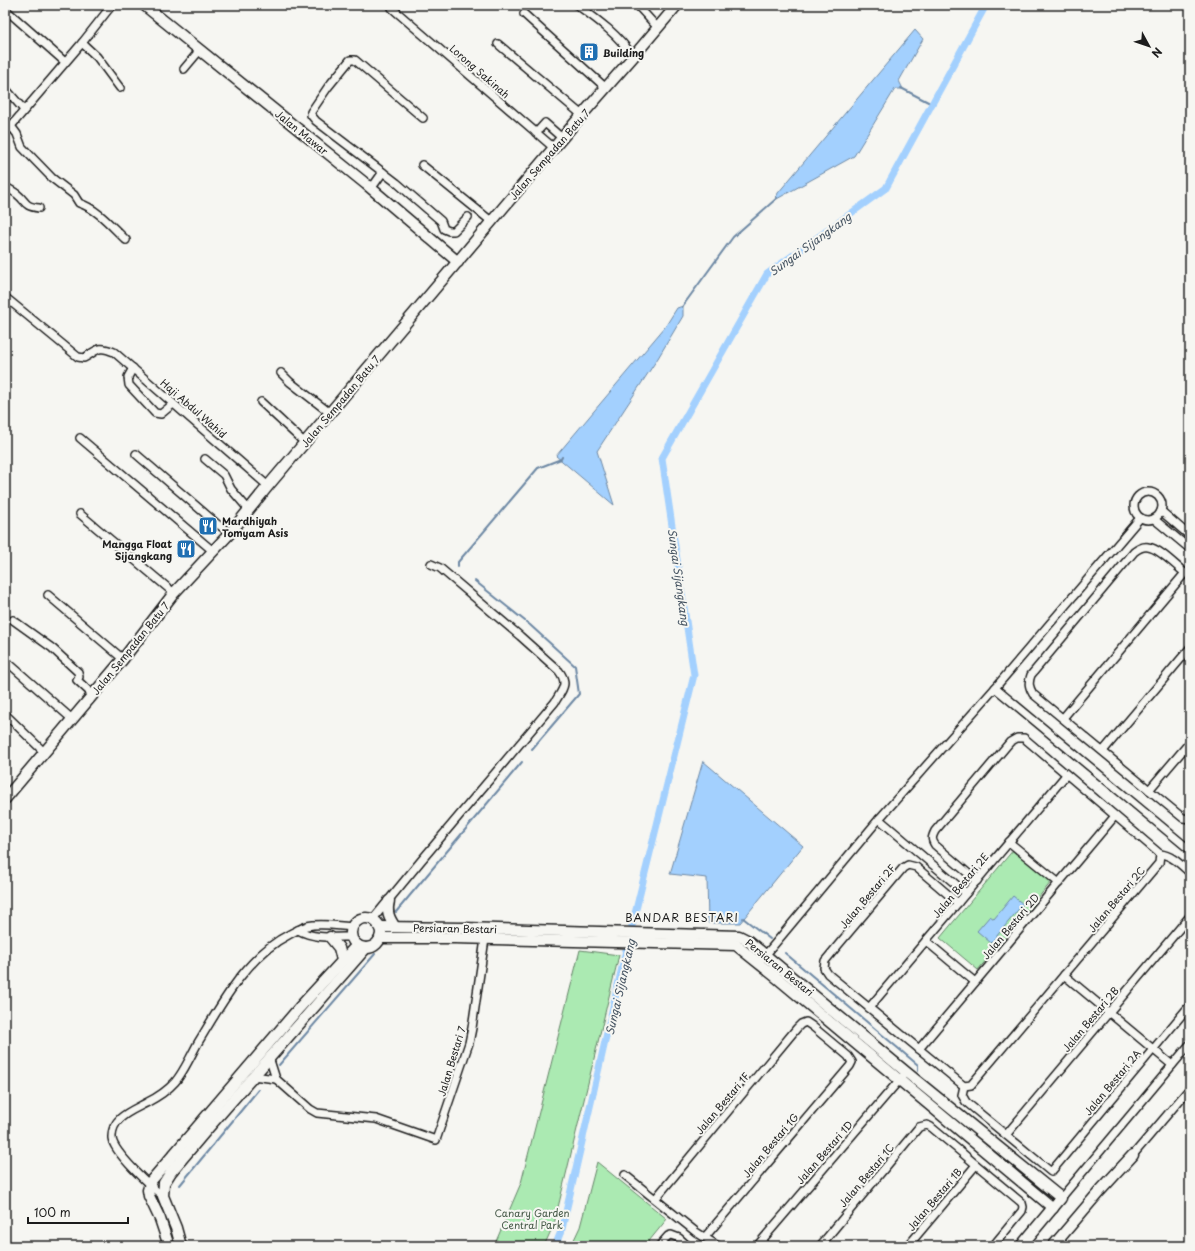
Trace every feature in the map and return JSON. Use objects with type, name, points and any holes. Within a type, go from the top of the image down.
[{"type":"street","points":[[5,133],[82,43],[112,5]]},
{"type":"street","name":"Jalan Mawar","points":[[144,5],[371,189],[458,262]]},
{"type":"street","points":[[577,5],[596,18],[625,44],[633,57]]},
{"type":"street","points":[[637,5],[658,28]]},
{"type":"street","name":"Jalan Sempadan Batu 7","points":[[5,799],[123,659],[174,593],[250,510],[268,486],[562,138],[677,5]]},
{"type":"street","name":"Lorong Sakinah","points":[[392,8],[554,148]]},
{"type":"street","points":[[5,9],[65,62]]},
{"type":"street","points":[[524,14],[606,88]]},
{"type":"street","points":[[82,43],[97,57],[120,88]]},
{"type":"street","points":[[498,44],[582,115]]},
{"type":"street","points":[[184,69],[200,50]]},
{"type":"street","points":[[423,118],[355,60],[350,60],[328,87],[313,109],[311,115],[316,121],[383,172],[441,221],[444,229],[454,231],[468,217]]},
{"type":"street","points":[[5,88],[24,110]]},
{"type":"street","points":[[536,133],[545,122],[562,138]]},
{"type":"street","points":[[11,126],[17,134],[22,147],[47,172],[74,195],[79,203],[88,206],[113,226],[126,240]]},
{"type":"street","points":[[422,165],[492,221]]},
{"type":"street","points":[[371,189],[383,172]]},
{"type":"street","points":[[5,187],[16,193],[26,205],[39,208]]},
{"type":"street","name":"Haji Abdul Wahid","points":[[5,297],[78,357],[84,358],[97,349],[105,348],[114,352],[268,486]]},
{"type":"street","points":[[133,368],[128,377],[129,385],[155,413],[161,414],[173,404]]},
{"type":"street","points":[[281,373],[290,382],[330,413]]},
{"type":"street","points":[[261,402],[305,443]]},
{"type":"street","points":[[80,438],[213,551]]},
{"type":"street","points":[[136,454],[216,523],[230,533]]},
{"type":"street","points":[[205,459],[224,475],[230,489],[250,510]]},
{"type":"street","points":[[1149,493],[1155,495],[1159,499],[1161,505],[1161,511],[1158,516],[1154,519],[1147,520],[1140,518],[1136,514],[1134,508],[1138,497],[1149,493]]},
{"type":"street","points":[[1161,511],[1190,536]]},
{"type":"street","points":[[80,514],[174,593]]},
{"type":"street","points":[[759,963],[879,819],[995,688],[1140,518]]},
{"type":"street","points":[[1154,519],[1190,549]]},
{"type":"street","points":[[1063,718],[1187,573],[1155,549],[1147,547],[1140,548],[1134,552],[1031,675],[1029,681],[1033,694],[1182,818],[1190,820]]},
{"type":"street","points":[[376,923],[389,901],[555,702],[564,686],[563,676],[559,671],[440,568],[431,564]]},
{"type":"street","points":[[48,595],[123,659]]},
{"type":"street","points":[[13,620],[62,657],[78,672],[77,680],[92,694]]},
{"type":"street","points":[[1102,751],[1190,649]]},
{"type":"street","points":[[5,660],[72,719]]},
{"type":"street","points":[[995,688],[1190,850]]},
{"type":"street","points":[[5,714],[44,752]]},
{"type":"street","points":[[977,881],[935,845],[932,838],[935,831],[1010,742],[1017,738],[1024,738],[1160,854],[1166,854],[1190,873]]},
{"type":"street","points":[[1149,790],[1190,742]]},
{"type":"street","name":"Jalan Bestari 2E","points":[[869,1008],[1066,775]]},
{"type":"street","name":"Jalan Bestari 2D","points":[[919,1049],[1115,816]]},
{"type":"street","points":[[879,819],[966,893]]},
{"type":"street","points":[[1010,842],[1059,883]]},
{"type":"street","name":"Jalan Bestari 2C","points":[[964,1086],[971,1085],[1159,863],[1160,854]]},
{"type":"street","name":"Jalan Bestari 2F","points":[[869,1008],[828,974],[824,968],[825,961],[898,874],[908,865],[916,867],[958,903]]},
{"type":"street","points":[[389,901],[387,907],[388,915],[395,927]]},
{"type":"street","name":"Jalan Bestari 2B","points":[[1006,1135],[1190,916]]},
{"type":"street","points":[[163,1196],[149,1185],[118,1151],[112,1139],[113,1127],[119,1119],[130,1111],[147,1103],[174,1084],[180,1077],[199,1041],[238,981],[251,965],[280,939],[309,926],[356,939],[374,945],[380,938],[381,930],[376,923],[363,918],[355,923],[356,939],[342,960],[299,1008],[149,1185],[148,1190],[169,1246]]},
{"type":"street","name":"Persiaran Bestari","points":[[376,923],[395,927],[640,938],[736,945],[1053,1208]]},
{"type":"street","points":[[298,930],[310,936],[330,936],[356,939]]},
{"type":"street","points":[[330,936],[339,948],[342,960]]},
{"type":"street","name":"Persiaran Bestari","points":[[640,938],[739,936],[748,940],[906,1072],[1061,1198]]},
{"type":"street","name":"Persiaran Bestari","points":[[380,938],[485,939],[617,937]]},
{"type":"street","points":[[181,1246],[176,1228],[163,1196],[164,1183],[171,1172],[269,1058],[356,939]]},
{"type":"street","name":"Jalan Bestari 7","points":[[276,1079],[317,1113],[376,1119],[436,1140],[472,1028],[485,939]]},
{"type":"street","points":[[926,941],[975,982]]},
{"type":"street","points":[[1064,975],[1172,1065]]},
{"type":"street","name":"Jalan Bestari 2A","points":[[1006,1135],[1051,1172],[1190,1006]]},
{"type":"street","points":[[869,1008],[964,1086],[962,1095],[966,1102],[1006,1135]]},
{"type":"street","name":"Jalan Bestari 1F","points":[[656,1198],[801,1024],[806,1022],[812,1026],[848,1056],[852,1062],[850,1066]]},
{"type":"street","points":[[1021,1246],[1190,1044]]},
{"type":"street","points":[[253,1076],[276,1079],[269,1058]]},
{"type":"street","name":"Jalan Bestari 1G","points":[[705,1237],[850,1066]]},
{"type":"street","name":"Jalan Bestari 1D","points":[[757,1246],[906,1072]]},
{"type":"street","points":[[1054,1246],[1190,1088]]},
{"type":"street","name":"Jalan Bestari 1C","points":[[820,1246],[919,1127],[927,1125],[931,1127],[976,1165]]},
{"type":"street","points":[[976,1165],[1020,1201],[1023,1207],[1022,1211],[993,1246]]},
{"type":"street","name":"Jalan Bestari 1B","points":[[908,1246],[976,1165]]},
{"type":"street","points":[[625,1175],[718,1246]]},
{"type":"street","points":[[658,1246],[671,1234],[688,1246]]},
{"type":"green space","points":[[1014,849],[1052,881],[978,970],[940,938]]},
{"type":"green space","name":"Canary Garden Central Park","points":[[580,950],[619,955],[554,1224],[544,1246],[494,1246],[521,1183]]},
{"type":"green space","points":[[597,1162],[667,1219],[645,1246],[571,1246],[580,1227]]},
{"type":"water","points":[[915,30],[923,39],[899,81],[903,89],[895,89],[854,156],[775,200],[778,193]]},
{"type":"water","points":[[683,306],[683,316],[658,358],[597,451],[614,505],[556,456],[665,327],[677,308]]},
{"type":"water","points":[[703,761],[803,846],[740,923],[708,923],[707,878],[670,874]]},
{"type":"water","points":[[1013,896],[1023,904],[991,943],[977,931],[990,916],[994,919]]},
{"type":"waterway","name":"Sungai Sijangkang","points":[[555,1246],[562,1229],[626,950],[694,675],[662,458],[767,274],[886,188],[986,5]]},
{"type":"waterway","points":[[901,88],[932,104]]},
{"type":"waterway","points":[[682,307],[733,237],[777,198]]},
{"type":"waterway","points":[[458,567],[458,562],[538,468],[561,459],[562,457]]},
{"type":"waterway","points":[[475,581],[530,625],[575,666],[579,694],[532,749]]},
{"type":"waterway","points":[[396,912],[522,762]]},
{"type":"waterway","points":[[743,918],[770,939]]},
{"type":"waterway","points":[[785,953],[918,1065],[918,1070]]},
{"type":"waterway","points":[[279,1065],[375,954]]},
{"type":"waterway","points":[[180,1185],[258,1090]]},
{"type":"place","name":"Building","points":[[589,52]]},
{"type":"place","name":"Mardhiyah Tomyam Asis","points":[[208,526]]},
{"type":"place","name":"Mangga Float Sijangkang","points":[[186,549]]},
{"type":"district","name":"BANDAR BESTARI","points":[[682,917]]}]
